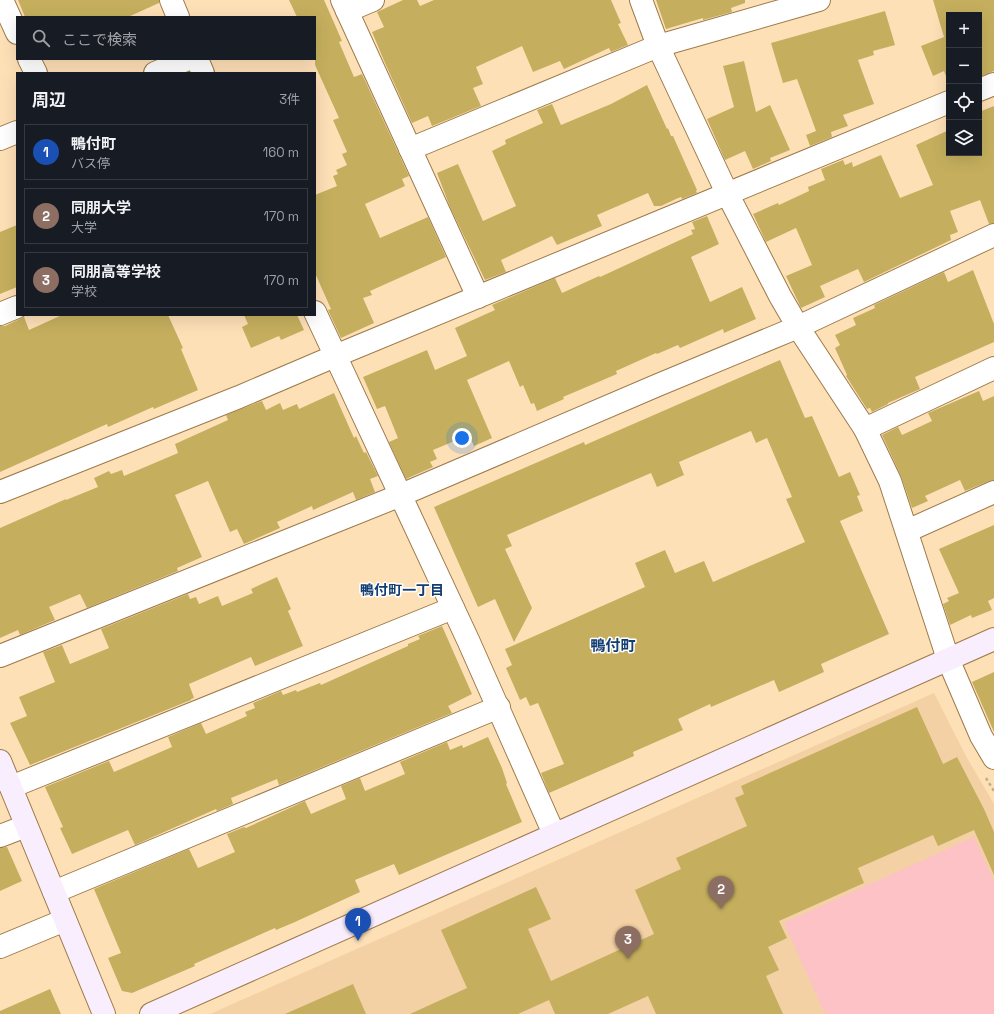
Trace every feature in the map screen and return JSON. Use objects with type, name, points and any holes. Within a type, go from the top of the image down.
[{"type":"street","points":[[2,0],[16,31]]},
{"type":"street","points":[[171,0],[178,16]]},
{"type":"street","points":[[373,0],[345,5],[478,297]]},
{"type":"street","points":[[641,0],[658,46],[727,193],[780,296],[798,327],[865,429],[890,481],[948,660],[981,736],[988,765]]},
{"type":"street","points":[[410,149],[658,46],[819,0]]},
{"type":"street","points":[[30,60],[36,72]]},
{"type":"street","points":[[157,72],[186,60]]},
{"type":"street","points":[[197,60],[203,72]]},
{"type":"street","points":[[982,89],[994,84]]},
{"type":"street","points":[[0,492],[239,397],[946,103]]},
{"type":"street","points":[[0,139],[16,132]]},
{"type":"street","points":[[0,656],[400,495],[798,327],[994,235]]},
{"type":"street","points":[[0,314],[16,307]]},
{"type":"street","points":[[316,314],[499,707],[554,834]]},
{"type":"street","points":[[865,429],[994,368]]},
{"type":"street","points":[[907,531],[994,492]]},
{"type":"street","points":[[11,787],[453,608]]},
{"type":"street","points":[[151,1014],[994,639]]},
{"type":"street","points":[[54,892],[499,707]]},
{"type":"street","points":[[0,761],[104,1014]]},
{"type":"street","points":[[0,836],[26,826]]},
{"type":"street","points":[[0,947],[65,920]]},
{"type":"path","points":[[988,765],[994,791]]},
{"type":"shaded area","points":[[934,693],[966,756],[994,804],[994,1014],[210,1014]]},
{"type":"shaded area","points":[[974,837],[994,881],[994,1014],[825,1014],[784,923]]},
{"type":"building","points":[[18,0],[159,0],[159,3],[130,16],[25,16]]},
{"type":"building","points":[[289,0],[324,0],[342,41],[339,42],[354,77],[362,74],[409,176],[402,179],[405,186],[365,204],[380,238],[428,217],[446,257],[370,291],[372,295],[363,298],[374,323],[341,338],[328,310],[331,309],[316,275],[316,195],[337,186],[333,176],[338,174],[336,170],[347,165],[342,154],[347,152],[333,120],[339,118],[315,65],[316,16],[297,16]]},
{"type":"building","points":[[403,0],[417,0],[420,6],[434,0],[611,0],[621,23],[618,24],[628,45],[611,52],[609,48],[564,69],[560,61],[533,72],[522,46],[476,67],[483,84],[473,88],[481,106],[432,126],[428,116],[412,123],[372,32],[384,27],[377,12]]},
{"type":"building","points":[[656,0],[745,0],[745,3],[731,8],[732,12],[703,20],[703,18],[666,29]]},
{"type":"building","points":[[933,0],[994,0],[994,71],[982,76],[982,12],[946,12],[946,76],[944,71],[933,76],[921,46],[944,37]]},
{"type":"building","points":[[885,11],[895,45],[873,51],[874,55],[858,60],[874,104],[843,115],[848,126],[831,132],[832,137],[810,146],[806,135],[816,131],[797,79],[783,83],[771,43]]},
{"type":"building","points":[[744,61],[756,112],[770,105],[790,150],[770,158],[771,161],[753,169],[745,151],[725,160],[707,119],[734,107],[723,66]]},
{"type":"building","points":[[647,85],[667,129],[668,128],[671,136],[673,136],[697,193],[682,199],[681,197],[661,206],[654,206],[648,193],[597,215],[602,226],[557,245],[552,236],[501,260],[506,272],[485,280],[450,207],[437,173],[458,164],[483,221],[516,206],[492,151],[506,144],[505,140],[543,123],[537,110],[552,104],[561,125],[611,104]]},
{"type":"building","points":[[994,106],[994,223],[989,224],[980,200],[950,211],[958,232],[950,235],[951,240],[864,282],[858,269],[820,286],[825,297],[801,308],[786,276],[812,265],[796,228],[766,242],[753,214],[778,203],[779,205],[809,191],[808,187],[825,180],[821,169],[843,160],[845,165],[852,162],[853,167],[881,155],[900,198],[933,185],[916,145],[946,131],[946,156],[982,156],[982,111]]},
{"type":"building","points":[[707,216],[719,244],[691,257],[710,302],[742,287],[756,319],[724,333],[723,329],[680,348],[678,345],[657,354],[656,353],[616,371],[617,374],[563,397],[564,399],[537,411],[534,403],[531,404],[523,385],[520,387],[509,361],[467,380],[492,438],[474,446],[469,435],[433,450],[437,459],[430,462],[433,467],[406,479],[389,442],[398,438],[385,406],[377,409],[363,377],[427,350],[435,370],[467,356],[455,328],[495,310],[492,305],[555,278],[562,293],[693,234],[691,230],[695,229],[692,222]]},
{"type":"building","points":[[16,225],[16,287],[0,294],[0,232]]},
{"type":"building","points":[[973,270],[994,324],[994,342],[915,377],[920,389],[888,403],[872,412],[870,408],[867,409],[846,376],[847,375],[835,348],[840,345],[835,335],[856,325],[853,318],[875,308],[874,305],[944,272],[948,282]]},
{"type":"building","points":[[60,316],[168,316],[183,348],[181,349],[198,390],[154,409],[153,407],[108,427],[107,424],[0,472],[0,326],[5,326],[24,317],[29,330]]},
{"type":"building","points":[[244,316],[297,316],[304,330],[281,340],[279,336],[251,348],[242,327],[248,324]]},
{"type":"building","points":[[780,360],[805,418],[812,416],[839,477],[850,472],[860,495],[857,496],[863,511],[840,521],[889,634],[821,664],[824,672],[779,692],[774,680],[711,707],[710,704],[678,719],[683,730],[633,752],[634,756],[549,793],[541,773],[564,764],[538,703],[530,706],[526,697],[520,700],[506,668],[512,665],[505,649],[645,587],[635,563],[665,550],[675,573],[704,561],[713,582],[805,542],[786,499],[792,497],[767,438],[756,443],[751,431],[679,462],[684,475],[657,487],[651,473],[507,535],[512,546],[505,549],[532,608],[514,642],[495,599],[478,607],[434,507],[584,442],[585,445]]},
{"type":"building","points":[[979,391],[983,401],[994,396],[994,480],[965,491],[960,480],[925,496],[928,501],[912,508],[901,476],[882,435],[898,427],[902,435],[932,421],[928,413]]},
{"type":"building","points":[[334,393],[354,438],[356,436],[378,476],[370,479],[375,492],[356,500],[353,492],[313,510],[312,506],[277,522],[280,528],[244,544],[237,529],[230,532],[208,481],[175,495],[202,557],[177,568],[178,571],[87,608],[80,594],[49,607],[55,620],[20,635],[18,630],[0,638],[0,528],[66,499],[98,487],[94,478],[109,471],[111,474],[122,470],[124,476],[178,453],[175,444],[228,420],[226,415],[262,401],[266,410],[280,403],[283,410],[297,404],[299,409]]},
{"type":"building","points":[[994,525],[994,598],[988,601],[992,610],[972,618],[971,615],[950,625],[943,604],[949,601],[947,598],[959,593],[939,549]]},
{"type":"building","points":[[277,577],[291,609],[288,611],[303,646],[255,666],[251,657],[189,684],[194,698],[191,700],[30,765],[10,723],[27,716],[19,697],[55,682],[43,652],[62,645],[70,664],[109,648],[101,629],[188,594],[190,599],[196,597],[199,604],[218,596],[222,606],[253,593],[251,589]]},
{"type":"building","points":[[442,626],[472,694],[448,706],[452,713],[279,785],[277,779],[231,798],[233,804],[217,811],[216,809],[135,845],[128,830],[72,854],[60,828],[63,827],[45,787],[109,761],[114,772],[172,747],[168,737],[201,723],[206,734],[247,716],[245,712],[255,708],[253,703],[281,691],[283,695],[296,690],[297,692],[320,683],[321,685],[408,646],[408,644],[420,639],[418,636]]},
{"type":"building","points":[[994,672],[994,732],[972,682]]},
{"type":"building","points":[[917,707],[943,764],[957,757],[984,809],[994,832],[994,875],[974,830],[938,846],[933,835],[858,868],[864,883],[779,921],[787,938],[768,947],[779,970],[766,976],[783,1014],[656,1014],[648,996],[608,1014],[555,1014],[549,1000],[518,1014],[410,1014],[467,988],[441,930],[536,887],[551,919],[528,929],[551,981],[654,934],[635,890],[681,869],[676,858],[747,826],[735,798],[744,794],[741,786]]},
{"type":"building","points":[[488,737],[502,768],[507,783],[506,784],[522,822],[399,875],[394,864],[355,880],[360,892],[295,922],[276,930],[275,928],[194,964],[195,966],[132,993],[122,991],[108,958],[121,953],[94,889],[189,849],[198,868],[235,852],[227,834],[244,827],[246,828],[305,801],[311,814],[346,799],[341,786],[360,778],[365,791],[405,774],[400,762],[447,742],[450,750],[462,745],[463,748]]},
{"type":"building","points":[[7,847],[22,881],[0,891],[0,848]]},
{"type":"building","points":[[353,984],[366,1014],[285,1014]]},
{"type":"building","points":[[50,989],[61,1014],[0,1014],[0,1011]]},
{"type":"place","name":"同朋大学","points":[[721,909]]},
{"type":"place","name":"鴨付町","points":[[358,941]]},
{"type":"place","name":"同朋高等学校","points":[[628,959]]},
{"type":"district","name":"鴨付町一丁目","points":[[402,590]]},
{"type":"district","name":"鴨付町","points":[[613,646]]}]
